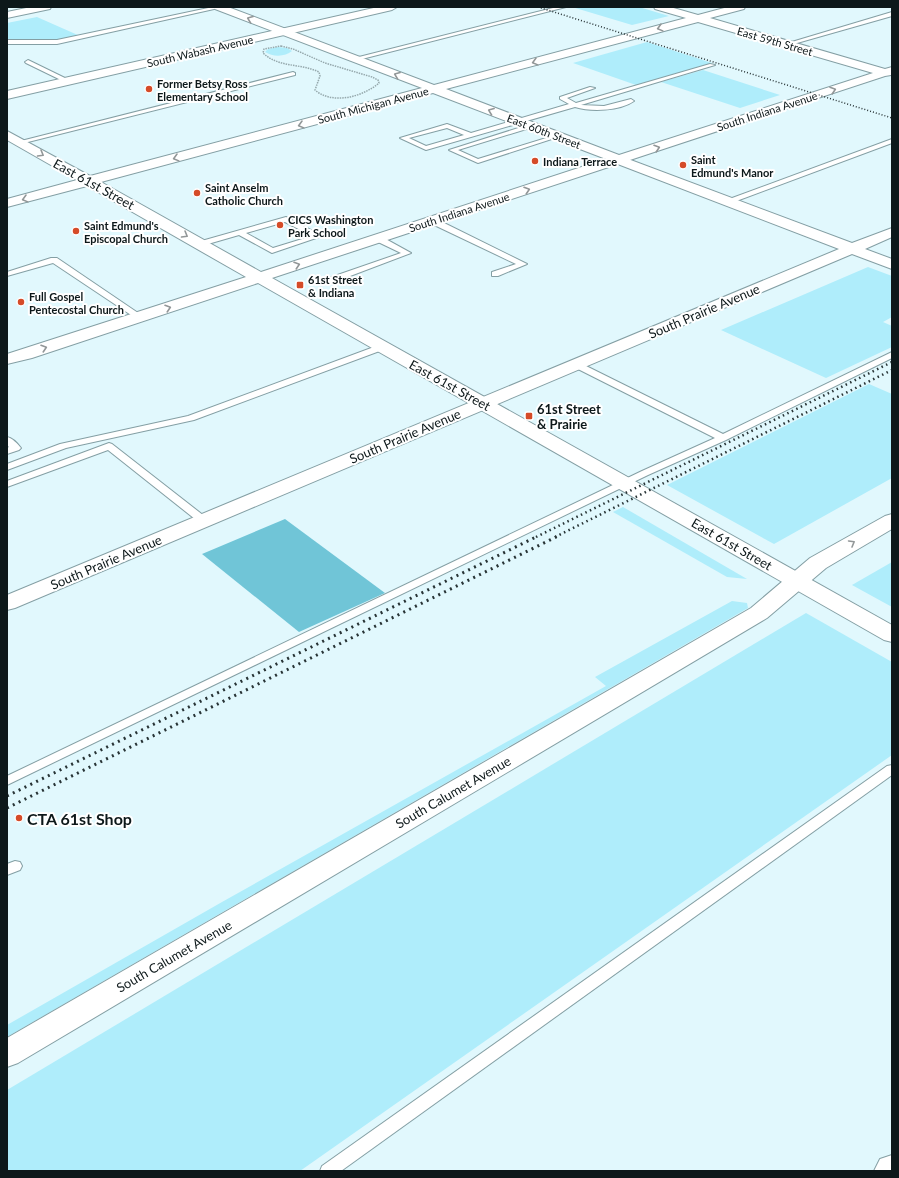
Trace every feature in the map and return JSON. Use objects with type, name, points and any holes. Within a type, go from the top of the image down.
[{"type":"street","points":[[7,15],[46,7]]},
{"type":"street","name":"East 60th Street","points":[[220,7],[892,264]]},
{"type":"street","name":"South Wabash Avenue","points":[[7,95],[392,7]]},
{"type":"street","name":"East 59th Street","points":[[659,7],[890,72]]},
{"type":"street","name":"South Michigan Avenue","points":[[7,203],[740,7]]},
{"type":"street","name":"South Indiana Avenue","points":[[7,360],[890,72]]},
{"type":"street","name":"East 61st Street","points":[[7,135],[892,635]]},
{"type":"street","name":"South Prairie Avenue","points":[[7,604],[892,232]]},
{"type":"street","name":"South Calumet Avenue","points":[[7,1054],[759,613],[818,563],[892,520]]},
{"type":"lane","points":[[7,42],[57,42],[220,7]]},
{"type":"lane","points":[[354,59],[563,7]]},
{"type":"lane","points":[[788,44],[892,14]]},
{"type":"lane","points":[[28,62],[67,81]]},
{"type":"lane","points":[[558,136],[478,161],[452,150],[578,105],[712,65]]},
{"type":"lane","points":[[20,142],[293,74]]},
{"type":"lane","points":[[592,88],[562,98],[578,105],[597,110],[631,101]]},
{"type":"lane","points":[[470,135],[447,126],[403,138],[426,148],[470,135],[525,124]]},
{"type":"lane","points":[[728,201],[892,141]]},
{"type":"lane","points":[[201,244],[286,220],[318,236],[272,251],[240,233]]},
{"type":"lane","points":[[433,221],[523,264],[495,274]]},
{"type":"lane","points":[[326,282],[408,253],[379,238]]},
{"type":"lane","points":[[7,274],[54,260],[140,317]]},
{"type":"lane","points":[[7,467],[63,446],[192,418],[382,347]]},
{"type":"lane","points":[[7,781],[625,483],[723,438],[892,355]]},
{"type":"lane","points":[[577,365],[723,438]]},
{"type":"lane","points":[[7,440],[16,448],[7,452]]},
{"type":"lane","points":[[7,484],[109,446],[204,521]]},
{"type":"lane","points":[[328,1171],[892,769]]},
{"type":"path","points":[[281,46],[289,48],[325,63],[375,78],[379,83],[368,91],[355,96],[337,98],[324,96],[318,94],[315,90],[320,76],[316,70],[277,63],[269,60],[264,54],[263,51],[268,48],[281,46]]},
{"type":"shaded area","points":[[572,7],[639,7],[669,16],[632,25]]},
{"type":"shaded area","points":[[37,17],[80,36],[53,41],[7,41],[7,23]]},
{"type":"shaded area","points":[[647,42],[712,63],[636,85],[573,63]]},
{"type":"shaded area","points":[[278,47],[287,48],[292,51],[279,56],[265,52],[268,49]]},
{"type":"shaded area","points":[[703,70],[780,95],[740,108],[661,82]]},
{"type":"shaded area","points":[[868,267],[892,276],[892,317],[883,322],[892,326],[892,347],[826,378],[721,330]]},
{"type":"shaded area","points":[[869,384],[892,394],[892,478],[774,544],[667,485]]},
{"type":"shaded area","points":[[623,507],[747,579],[727,577],[613,512]]},
{"type":"shaded area","points":[[285,519],[385,593],[299,632],[202,554]]},
{"type":"shaded area","points":[[892,562],[892,607],[852,585]]},
{"type":"shaded area","points":[[732,601],[747,603],[748,608],[7,1037],[7,1025],[606,686],[595,677]]},
{"type":"shaded area","points":[[806,613],[892,662],[892,755],[300,1171],[7,1171],[7,1090]]},
{"type":"railway","points":[[538,7],[892,118]]},
{"type":"railway","points":[[536,537],[892,362]]},
{"type":"railway","points":[[555,537],[892,370]]},
{"type":"railway","points":[[7,796],[538,536]]},
{"type":"railway","points":[[7,808],[558,536]]},
{"type":"place","name":"Former Betsy Ross Elementary School","points":[[149,89]]},
{"type":"place","name":"Indiana Terrace","points":[[535,161]]},
{"type":"place","name":"Saint Edmund's Manor","points":[[683,165]]},
{"type":"place","name":"Saint Anselm Catholic Church","points":[[197,193]]},
{"type":"place","name":"CICS Washington Park School","points":[[280,225]]},
{"type":"place","name":"Saint Edmund's Episcopal Church","points":[[76,231]]},
{"type":"place","name":"61st Street & Indiana","points":[[300,285]]},
{"type":"place","name":"Full Gospel Pentecostal Church","points":[[21,302]]},
{"type":"place","name":"61st Street & Prairie","points":[[529,416]]},
{"type":"place","name":"CTA 61st Shop","points":[[19,818]]}]
